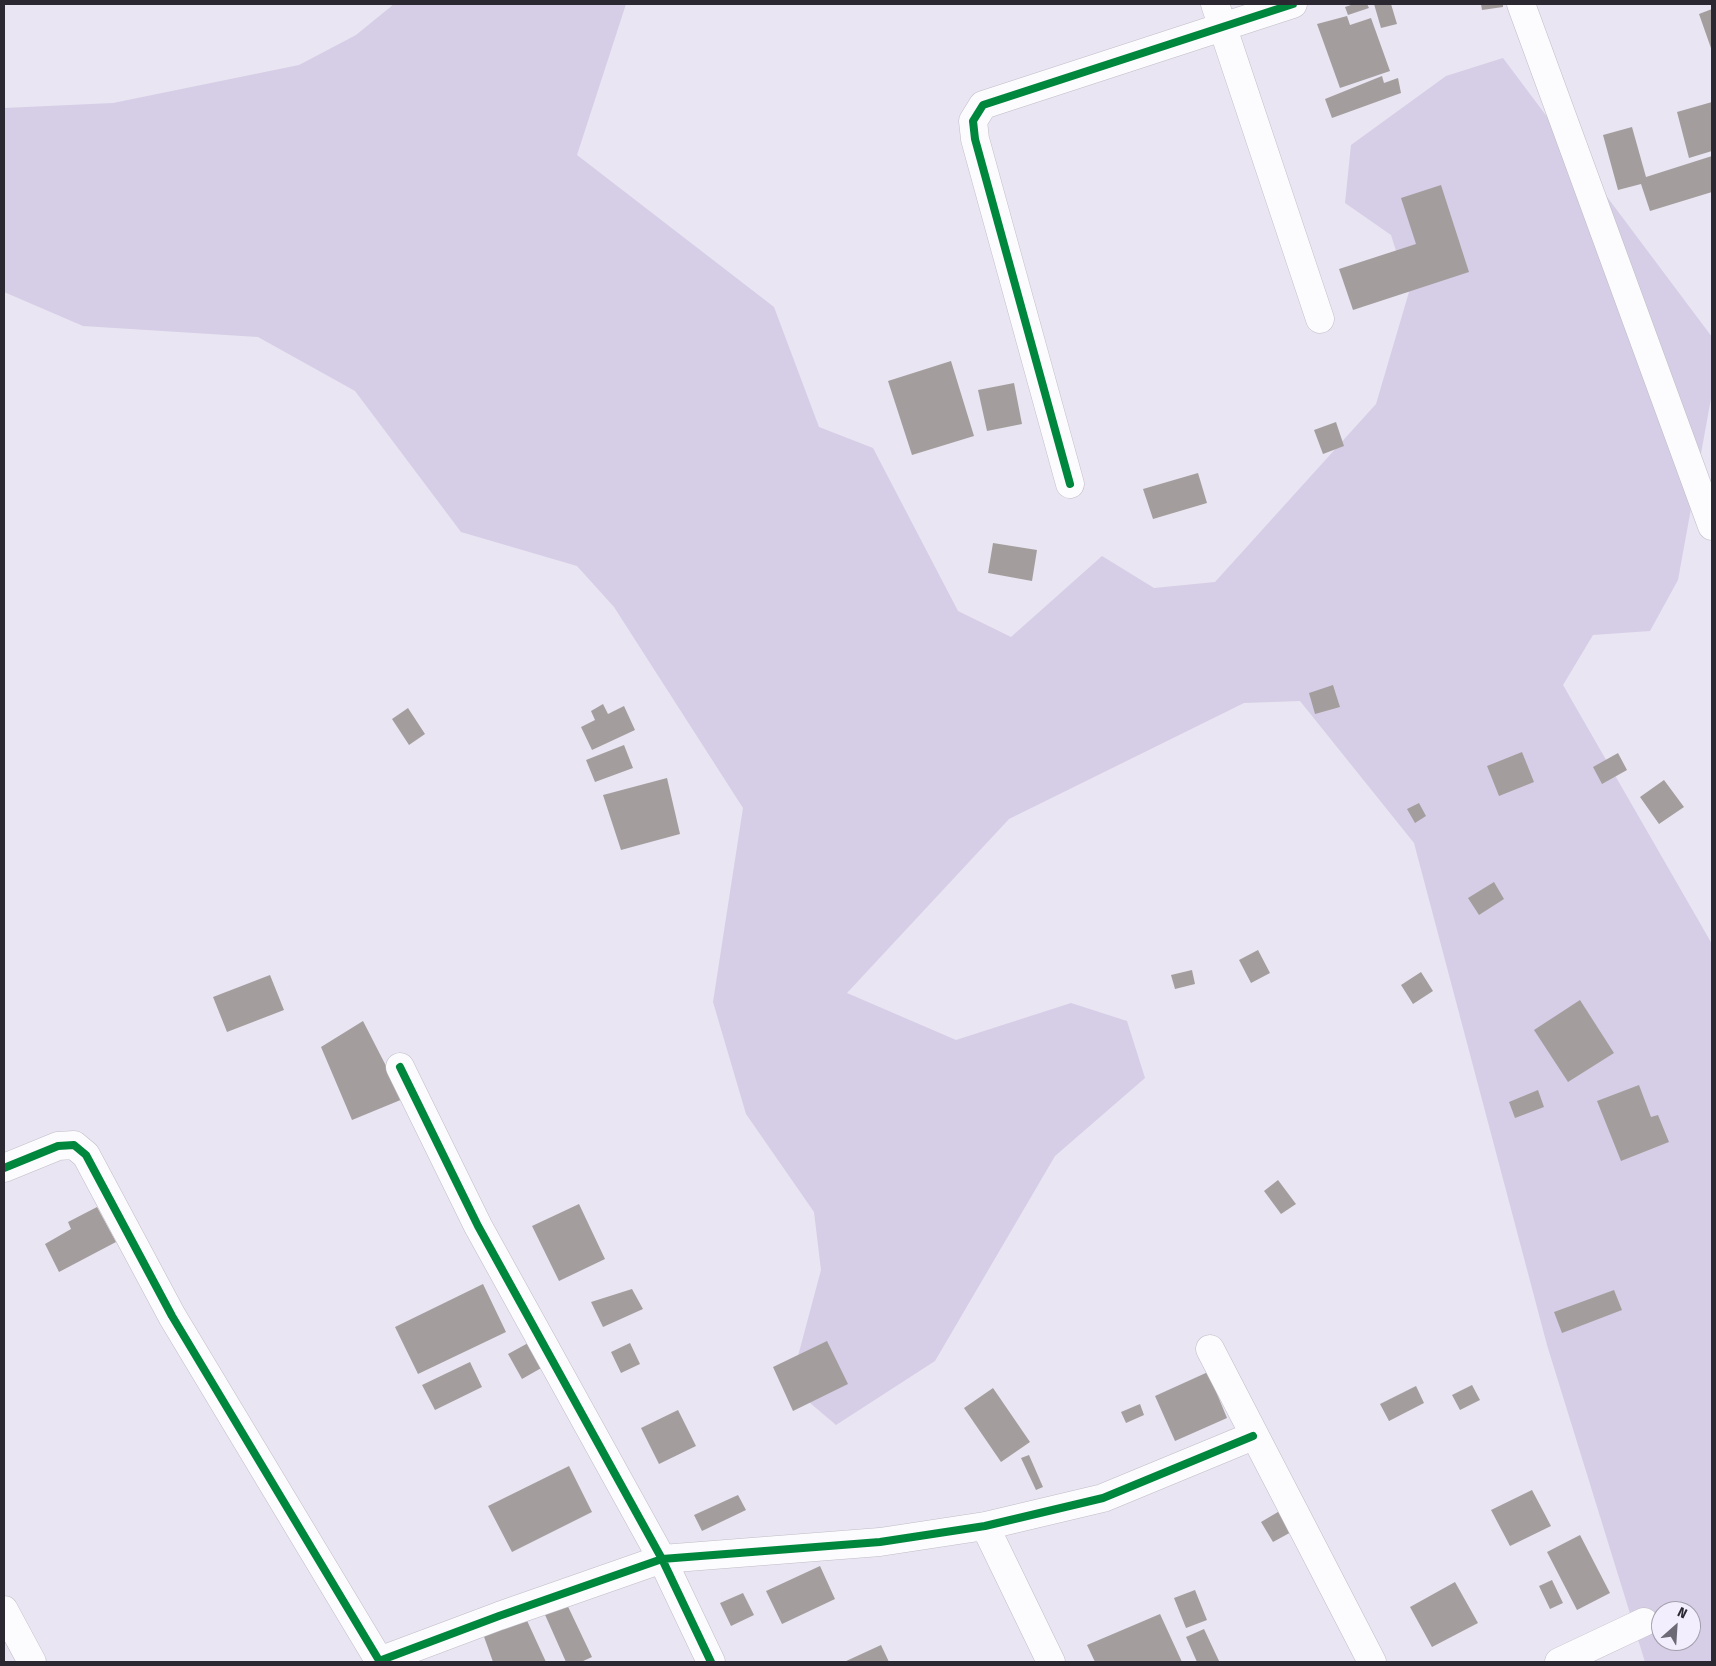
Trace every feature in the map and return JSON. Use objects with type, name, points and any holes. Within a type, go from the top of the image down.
[{"type":"street","points":[[1070,484],[975,139],[973,121],[983,105],[1219,15],[1293,4]]},
{"type":"street","points":[[1522,4],[1712,526]]},
{"type":"street","points":[[1219,15],[1320,319]]},
{"type":"street","points":[[400,1067],[478,1226],[662,1559],[711,1662]]},
{"type":"street","points":[[4,1168],[58,1146],[74,1145],[86,1155],[172,1316],[380,1662],[499,1616],[662,1559],[880,1542],[985,1526],[1103,1498],[1253,1436]]},
{"type":"street","points":[[1210,1349],[1253,1436],[1372,1662]]},
{"type":"street","points":[[985,1526],[1051,1662]]},
{"type":"street","points":[[4,1610],[32,1662]]},
{"type":"street","points":[[1560,1662],[1644,1622]]},
{"type":"shaded area","points":[[394,4],[626,4],[577,155],[774,307],[819,427],[873,448],[958,611],[1011,637],[1102,556],[1154,588],[1215,582],[1376,404],[1409,292],[1391,235],[1345,203],[1351,145],[1446,76],[1503,58],[1712,337],[1712,393],[1678,580],[1650,631],[1593,635],[1563,685],[1712,944],[1712,1662],[1645,1662],[1547,1345],[1414,843],[1300,701],[1244,703],[1009,819],[847,993],[956,1040],[1071,1003],[1127,1021],[1145,1078],[1055,1156],[935,1361],[836,1425],[790,1386],[821,1270],[814,1212],[746,1114],[713,1002],[743,808],[614,607],[577,566],[461,532],[355,391],[258,337],[83,326],[4,292],[4,108],[113,103],[299,65],[356,35]]},
{"type":"building","points":[[1354,4],[1367,4],[1369,8],[1348,15],[1345,7]]},
{"type":"building","points":[[1374,4],[1391,4],[1397,24],[1381,28]]},
{"type":"building","points":[[1481,4],[1503,4],[1503,7],[1482,10]]},
{"type":"building","points":[[1712,9],[1712,51],[1699,14]]},
{"type":"building","points":[[1347,16],[1350,25],[1371,18],[1390,71],[1340,88],[1317,24]]},
{"type":"building","points":[[1382,76],[1384,83],[1398,78],[1401,93],[1332,118],[1325,99]]},
{"type":"building","points":[[1712,102],[1712,151],[1689,158],[1677,112]]},
{"type":"building","points":[[1632,127],[1646,177],[1712,156],[1712,192],[1650,211],[1641,184],[1618,190],[1603,135]]},
{"type":"building","points":[[1441,185],[1469,272],[1353,310],[1339,269],[1416,244],[1401,198]]},
{"type":"building","points":[[951,361],[974,436],[912,455],[888,381]]},
{"type":"building","points":[[1014,383],[1022,424],[987,431],[978,390]]},
{"type":"building","points":[[1336,422],[1344,446],[1323,454],[1314,430]]},
{"type":"building","points":[[1198,473],[1207,503],[1153,519],[1143,489]]},
{"type":"building","points":[[993,543],[1037,550],[1032,581],[988,573]]},
{"type":"building","points":[[1333,685],[1340,707],[1315,714],[1309,693]]},
{"type":"building","points":[[603,704],[608,714],[624,706],[635,730],[592,750],[581,727],[595,720],[591,711]]},
{"type":"building","points":[[408,708],[425,734],[409,745],[392,719]]},
{"type":"building","points":[[624,745],[633,768],[595,782],[586,760]]},
{"type":"building","points":[[1522,752],[1534,782],[1499,796],[1487,766]]},
{"type":"building","points":[[1618,753],[1627,770],[1602,784],[1593,767]]},
{"type":"building","points":[[667,778],[680,834],[621,850],[603,795]]},
{"type":"building","points":[[1664,780],[1684,807],[1659,824],[1640,797]]},
{"type":"building","points":[[1419,803],[1426,816],[1415,823],[1407,809]]},
{"type":"building","points":[[1494,882],[1504,899],[1479,915],[1468,898]]},
{"type":"building","points":[[1258,950],[1270,973],[1251,983],[1239,960]]},
{"type":"building","points":[[1192,970],[1195,984],[1175,989],[1171,975]]},
{"type":"building","points":[[1421,972],[1433,991],[1413,1004],[1401,985]]},
{"type":"building","points":[[270,975],[284,1010],[227,1032],[213,997]]},
{"type":"building","points":[[1580,1000],[1614,1053],[1568,1082],[1534,1030]]},
{"type":"building","points":[[363,1021],[403,1099],[352,1120],[321,1047]]},
{"type":"building","points":[[1639,1085],[1651,1117],[1658,1115],[1669,1142],[1621,1161],[1597,1101]]},
{"type":"building","points":[[1538,1090],[1544,1107],[1515,1118],[1509,1102]]},
{"type":"building","points":[[1278,1180],[1296,1204],[1281,1214],[1264,1191]]},
{"type":"building","points":[[579,1204],[605,1259],[559,1281],[532,1226]]},
{"type":"building","points":[[97,1207],[116,1242],[59,1272],[45,1244],[71,1229],[68,1222]]},
{"type":"building","points":[[483,1284],[506,1332],[418,1374],[395,1327]]},
{"type":"building","points":[[632,1289],[643,1309],[603,1327],[591,1302]]},
{"type":"building","points":[[1614,1290],[1622,1310],[1562,1333],[1554,1312]]},
{"type":"building","points":[[827,1341],[848,1384],[793,1411],[773,1367]]},
{"type":"building","points":[[530,1342],[543,1367],[522,1379],[508,1354]]},
{"type":"building","points":[[630,1343],[640,1364],[621,1373],[611,1352]]},
{"type":"building","points":[[470,1362],[482,1387],[435,1410],[422,1385]]},
{"type":"building","points":[[1208,1372],[1227,1418],[1175,1441],[1155,1396]]},
{"type":"building","points":[[1472,1385],[1480,1400],[1460,1410],[1452,1395]]},
{"type":"building","points":[[1416,1386],[1424,1403],[1389,1421],[1380,1404]]},
{"type":"building","points":[[993,1388],[1030,1442],[1001,1462],[964,1408]]},
{"type":"building","points":[[1140,1404],[1144,1415],[1126,1423],[1121,1412]]},
{"type":"building","points":[[678,1410],[696,1446],[659,1464],[641,1428]]},
{"type":"building","points":[[1029,1455],[1043,1487],[1036,1490],[1021,1458]]},
{"type":"building","points":[[569,1466],[592,1512],[512,1552],[488,1506]]},
{"type":"building","points":[[1532,1490],[1551,1526],[1510,1546],[1491,1510]]},
{"type":"building","points":[[738,1495],[746,1510],[702,1531],[694,1515]]},
{"type":"building","points":[[1283,1509],[1295,1530],[1273,1542],[1261,1522]]},
{"type":"building","points":[[1580,1535],[1610,1593],[1577,1610],[1547,1552]]},
{"type":"building","points":[[820,1566],[835,1599],[782,1624],[766,1591]]},
{"type":"building","points":[[1552,1580],[1563,1603],[1550,1609],[1539,1586]]},
{"type":"building","points":[[1455,1582],[1478,1623],[1432,1647],[1410,1607]]},
{"type":"building","points":[[1195,1590],[1207,1620],[1186,1628],[1174,1598]]},
{"type":"building","points":[[743,1593],[754,1615],[731,1626],[720,1603]]},
{"type":"building","points":[[563,1596],[592,1657],[581,1662],[566,1662],[542,1608]]},
{"type":"building","points":[[524,1614],[546,1662],[493,1662],[482,1631]]},
{"type":"building","points":[[1160,1614],[1182,1662],[1095,1662],[1087,1645]]},
{"type":"building","points":[[1204,1629],[1219,1661],[1217,1662],[1197,1662],[1186,1637]]},
{"type":"building","points":[[881,1645],[889,1662],[844,1662]]},
{"type":"cycle path","points":[[1070,484],[975,139],[973,121],[983,105],[1293,4]]},
{"type":"cycle path","points":[[400,1067],[478,1226],[662,1559],[711,1662]]},
{"type":"cycle path","points":[[4,1168],[58,1146],[74,1145],[86,1155],[172,1316],[380,1662]]},
{"type":"cycle path","points":[[379,1661],[499,1616],[662,1559],[880,1542],[985,1526],[1103,1498],[1253,1436]]}]
